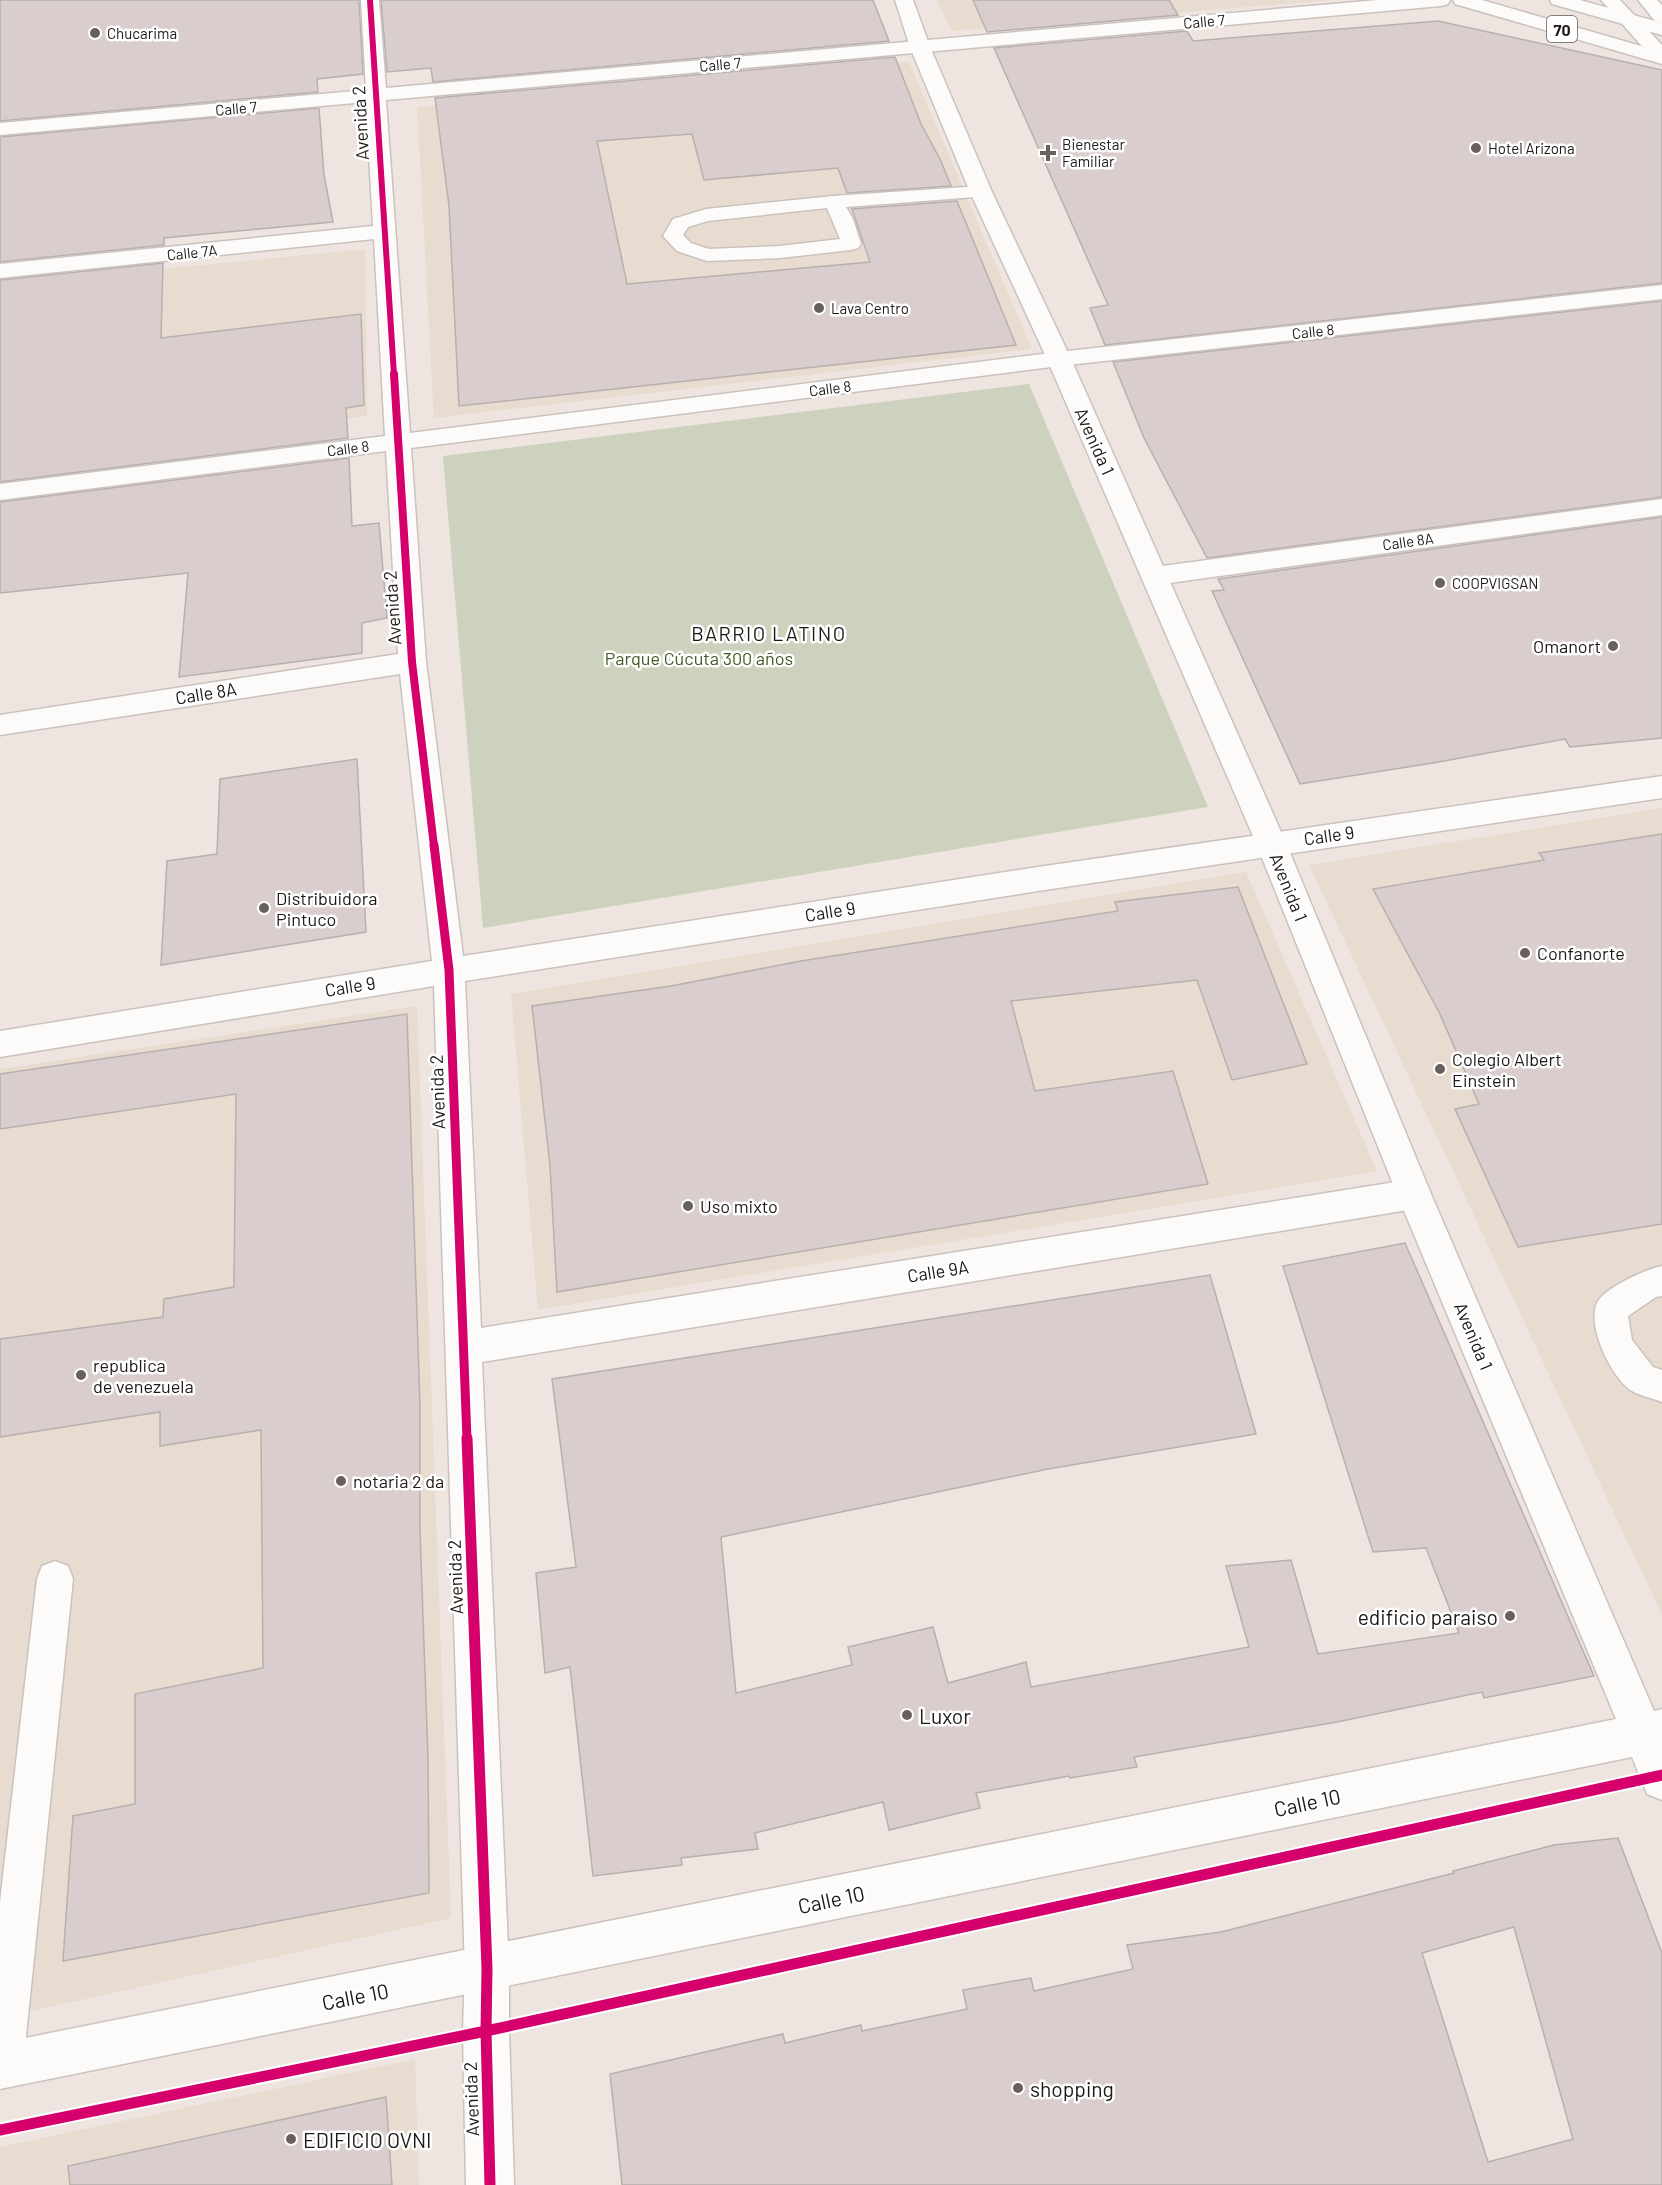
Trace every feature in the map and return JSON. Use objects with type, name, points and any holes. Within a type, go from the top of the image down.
[{"type":"street","name":"Avenida 2","points":[[370,0],[412,662],[449,969],[487,1970],[486,2031],[490,2185]]},
{"type":"street","name":"Avenida 1","points":[[904,0],[920,47],[981,192],[1059,359],[1271,843],[1414,1194],[1653,1732],[1662,1779]]},
{"type":"street","name":"Calle 7","points":[[0,129],[1441,0]]},
{"type":"street","name":"70","points":[[1462,0],[1662,57]]},
{"type":"street","name":"70","points":[[1558,0],[1662,29]]},
{"type":"street","points":[[1610,0],[1662,57]]},
{"type":"street","points":[[1647,0],[1662,16]]},
{"type":"street","name":"Calle 7A","points":[[0,271],[383,232]]},
{"type":"street","name":"Calle 8","points":[[0,492],[1059,359],[1662,292]]},
{"type":"street","name":"Calle 8A","points":[[1155,576],[1662,507]]},
{"type":"street","name":"Calle 8A","points":[[0,725],[412,662]]},
{"type":"street","name":"Calle 9","points":[[0,1044],[449,969],[1271,843],[1662,788]]},
{"type":"street","name":"Calle 9A","points":[[462,1348],[1414,1194]]},
{"type":"street","name":"Calle 10","points":[[1,2065],[487,1970],[1653,1732]]},
{"type":"lane","points":[[833,202],[843,219],[851,244],[780,252],[707,255],[684,247],[673,236],[680,223],[706,215],[833,202],[981,192]]},
{"type":"lane","points":[[1662,1281],[1649,1283],[1611,1309],[1616,1346],[1642,1379],[1662,1386]]},
{"type":"lane","points":[[1,2065],[55,1579]]},
{"type":"shaded area","points":[[937,0],[1333,0],[952,31]]},
{"type":"shaded area","points":[[909,62],[1032,349],[434,418],[417,107]]},
{"type":"shaded area","points":[[365,249],[367,416],[0,462],[0,285]]},
{"type":"shaded area","points":[[1662,808],[1662,1615],[1309,865]]},
{"type":"shaded area","points":[[1246,872],[1377,1171],[538,1310],[511,994]]},
{"type":"shaded area","points":[[417,1006],[451,1918],[0,2018],[0,1069]]},
{"type":"shaded area","points":[[415,2059],[419,2185],[0,2185],[0,2147]]},
{"type":"green space","name":"Parque Cúcuta 300 años","points":[[1029,384],[1208,807],[483,928],[443,456]]},
{"type":"building","points":[[0,0],[359,0],[363,74],[317,79],[318,92],[0,121]]},
{"type":"building","points":[[381,0],[873,0],[889,41],[433,82],[431,68],[387,72]]},
{"type":"building","points":[[973,0],[1169,0],[1178,15],[987,32]]},
{"type":"building","points":[[1438,21],[1662,70],[1662,283],[1105,345],[1090,308],[1108,305],[994,48],[1187,31],[1193,41]]},
{"type":"building","points":[[895,57],[921,124],[941,161],[951,186],[847,193],[838,168],[704,180],[692,134],[597,141],[627,284],[870,262],[852,209],[957,201],[1016,345],[459,406],[449,206],[435,98]]},
{"type":"building","points":[[319,108],[324,175],[333,222],[164,238],[164,245],[0,262],[0,137]]},
{"type":"building","points":[[163,263],[161,338],[361,314],[364,405],[346,408],[348,438],[0,482],[0,280]]},
{"type":"building","points":[[1662,301],[1662,497],[1207,558],[1144,438],[1113,362]]},
{"type":"building","points":[[349,458],[352,526],[379,523],[387,618],[362,623],[362,653],[179,677],[188,573],[0,593],[0,502]]},
{"type":"building","points":[[1662,517],[1662,738],[1570,747],[1565,739],[1300,784],[1212,591],[1224,590],[1218,579]]},
{"type":"building","name":"Distribuidora Pintuco","points":[[357,759],[366,932],[161,965],[167,861],[217,854],[220,779]]},
{"type":"building","points":[[1662,834],[1662,1224],[1518,1247],[1455,1109],[1479,1104],[1440,1014],[1373,889],[1544,860],[1539,853]]},
{"type":"building","points":[[1238,887],[1307,1064],[1232,1080],[1197,980],[1011,1001],[1035,1091],[1173,1071],[1208,1184],[557,1292],[550,1165],[532,1006],[671,986],[801,961],[1118,911],[1115,902]]},
{"type":"building","points":[[407,1014],[420,1406],[420,1532],[428,1756],[429,1893],[63,1961],[73,1816],[135,1804],[135,1694],[263,1668],[261,1430],[160,1446],[160,1412],[0,1437],[0,1339],[163,1317],[164,1299],[234,1287],[236,1094],[0,1129],[0,1074]]},
{"type":"building","points":[[1405,1243],[1594,1676],[1484,1698],[1482,1692],[1337,1722],[1134,1757],[1137,1767],[1070,1778],[1069,1776],[976,1793],[980,1808],[889,1830],[883,1802],[755,1833],[758,1849],[681,1858],[682,1865],[593,1876],[570,1667],[545,1673],[536,1573],[576,1567],[552,1379],[1210,1275],[1256,1434],[1048,1469],[721,1537],[736,1693],[852,1665],[848,1647],[933,1627],[948,1683],[1026,1662],[1031,1687],[1249,1647],[1226,1566],[1291,1560],[1318,1654],[1459,1633],[1426,1548],[1373,1552],[1283,1266]]},
{"type":"building","points":[[1618,1838],[1662,1953],[1662,2185],[622,2185],[610,2074],[783,2034],[785,2043],[861,2025],[862,2031],[967,2009],[963,1990],[1031,1978],[1034,1991],[1133,1969],[1127,1945],[1221,1932],[1454,1873],[1453,1871],[1554,1845]],"holes":[[[1514,1927],[1573,2139],[1488,2162],[1422,1953]]]},
{"type":"building","name":"EDIFICIO OVNI","points":[[386,2097],[392,2185],[70,2185],[68,2166]]},
{"type":"cycle path","points":[[370,0],[412,662],[449,970],[487,1969],[486,2031],[490,2185]]},
{"type":"cycle path","points":[[0,2130],[486,2031],[1662,1775]]},
{"type":"place","name":"Chucarima","points":[[95,33]]},
{"type":"place","name":"Hotel Arizona","points":[[1476,148]]},
{"type":"place","name":"Bienestar Familiar","points":[[1048,153]]},
{"type":"place","name":"Lava Centro","points":[[819,308]]},
{"type":"place","name":"COOPVIGSAN","points":[[1440,583]]},
{"type":"place","name":"Omanort","points":[[1613,646]]},
{"type":"place","name":"Distribuidora Pintuco","points":[[264,908]]},
{"type":"place","name":"Confanorte","points":[[1525,953]]},
{"type":"place","name":"Colegio Albert Einstein","points":[[1440,1069]]},
{"type":"place","name":"Uso mixto","points":[[688,1206]]},
{"type":"place","name":"republica de venezuela","points":[[81,1375]]},
{"type":"place","name":"notaria 2 da","points":[[341,1481]]},
{"type":"place","name":"edificio paraiso","points":[[1510,1616]]},
{"type":"place","name":"Luxor","points":[[907,1715]]},
{"type":"place","name":"shopping","points":[[1018,2088]]},
{"type":"place","name":"EDIFICIO OVNI","points":[[291,2139]]},
{"type":"district","name":"BARRIO LATINO","points":[[769,633]]}]
